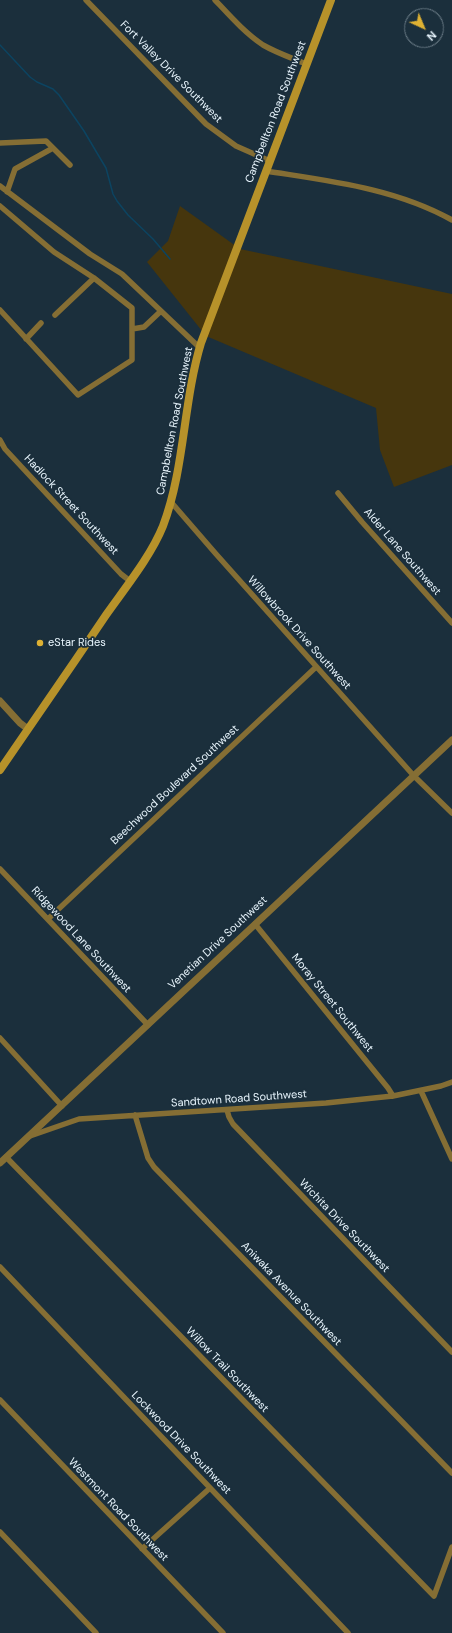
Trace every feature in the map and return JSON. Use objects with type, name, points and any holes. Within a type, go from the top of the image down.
[{"type":"main road","name":"Campbellton Road Southwest","points":[[0,770],[130,581],[154,544],[162,528],[171,502],[193,378],[209,319],[331,0]]},
{"type":"street","name":"Fort Valley Drive Southwest","points":[[86,0],[206,124],[236,146],[270,161]]},
{"type":"street","points":[[215,0],[242,28],[262,44],[274,51],[306,64]]},
{"type":"street","points":[[0,143],[46,141],[70,165]]},
{"type":"street","points":[[7,192],[15,169],[53,148]]},
{"type":"street","points":[[266,171],[355,185],[417,204],[452,220]]},
{"type":"street","points":[[0,186],[90,254],[122,274],[200,348]]},
{"type":"street","points":[[0,206],[54,252],[94,278],[132,308],[132,360],[78,395],[0,310]]},
{"type":"street","points":[[55,315],[94,278]]},
{"type":"street","points":[[132,330],[144,327],[161,311]]},
{"type":"street","points":[[26,339],[41,323]]},
{"type":"street","name":"Hadlock Street Southwest","points":[[0,440],[5,449],[121,574],[130,581]]},
{"type":"street","name":"Alder Lane Southwest","points":[[338,493],[452,623]]},
{"type":"street","name":"Willowbrook Drive Southwest","points":[[171,502],[414,776],[452,813]]},
{"type":"street","name":"Beechwood Boulevard Southwest","points":[[48,919],[316,667]]},
{"type":"street","points":[[0,701],[20,723],[28,729]]},
{"type":"street","name":"Venetian Drive Southwest","points":[[0,1163],[452,740]]},
{"type":"street","name":"Ridgewood Lane Southwest","points":[[0,869],[148,1024]]},
{"type":"street","name":"Moray Street Southwest","points":[[255,924],[393,1096]]},
{"type":"street","points":[[0,1038],[62,1106]]},
{"type":"street","name":"Sandtown Road Southwest","points":[[28,1137],[79,1119],[326,1103],[393,1096],[421,1091],[452,1082]]},
{"type":"street","points":[[421,1091],[452,1159]]},
{"type":"street","name":"Wichita Drive Southwest","points":[[228,1110],[228,1117],[233,1124],[452,1352]]},
{"type":"street","name":"Aniwaka Avenue Southwest","points":[[135,1116],[148,1158],[154,1167],[452,1473]]},
{"type":"street","name":"Willow Trail Southwest","points":[[6,1158],[434,1596],[452,1547]]},
{"type":"street","name":"Lockwood Drive Southwest","points":[[0,1267],[348,1633]]},
{"type":"street","name":"Westmont Road Southwest","points":[[0,1400],[223,1633]]},
{"type":"street","points":[[142,1549],[210,1488]]},
{"type":"street","points":[[0,1532],[96,1633]]},
{"type":"shaded area","points":[[180,206],[240,249],[452,294],[452,465],[394,487],[380,450],[376,408],[206,336],[147,262],[168,241]]},
{"type":"waterway","points":[[0,45],[30,77],[53,89],[59,95],[84,131],[106,168],[113,194],[117,201],[128,215],[153,239],[170,259]]},
{"type":"place","name":"eStar Rides","points":[[40,643]]}]
